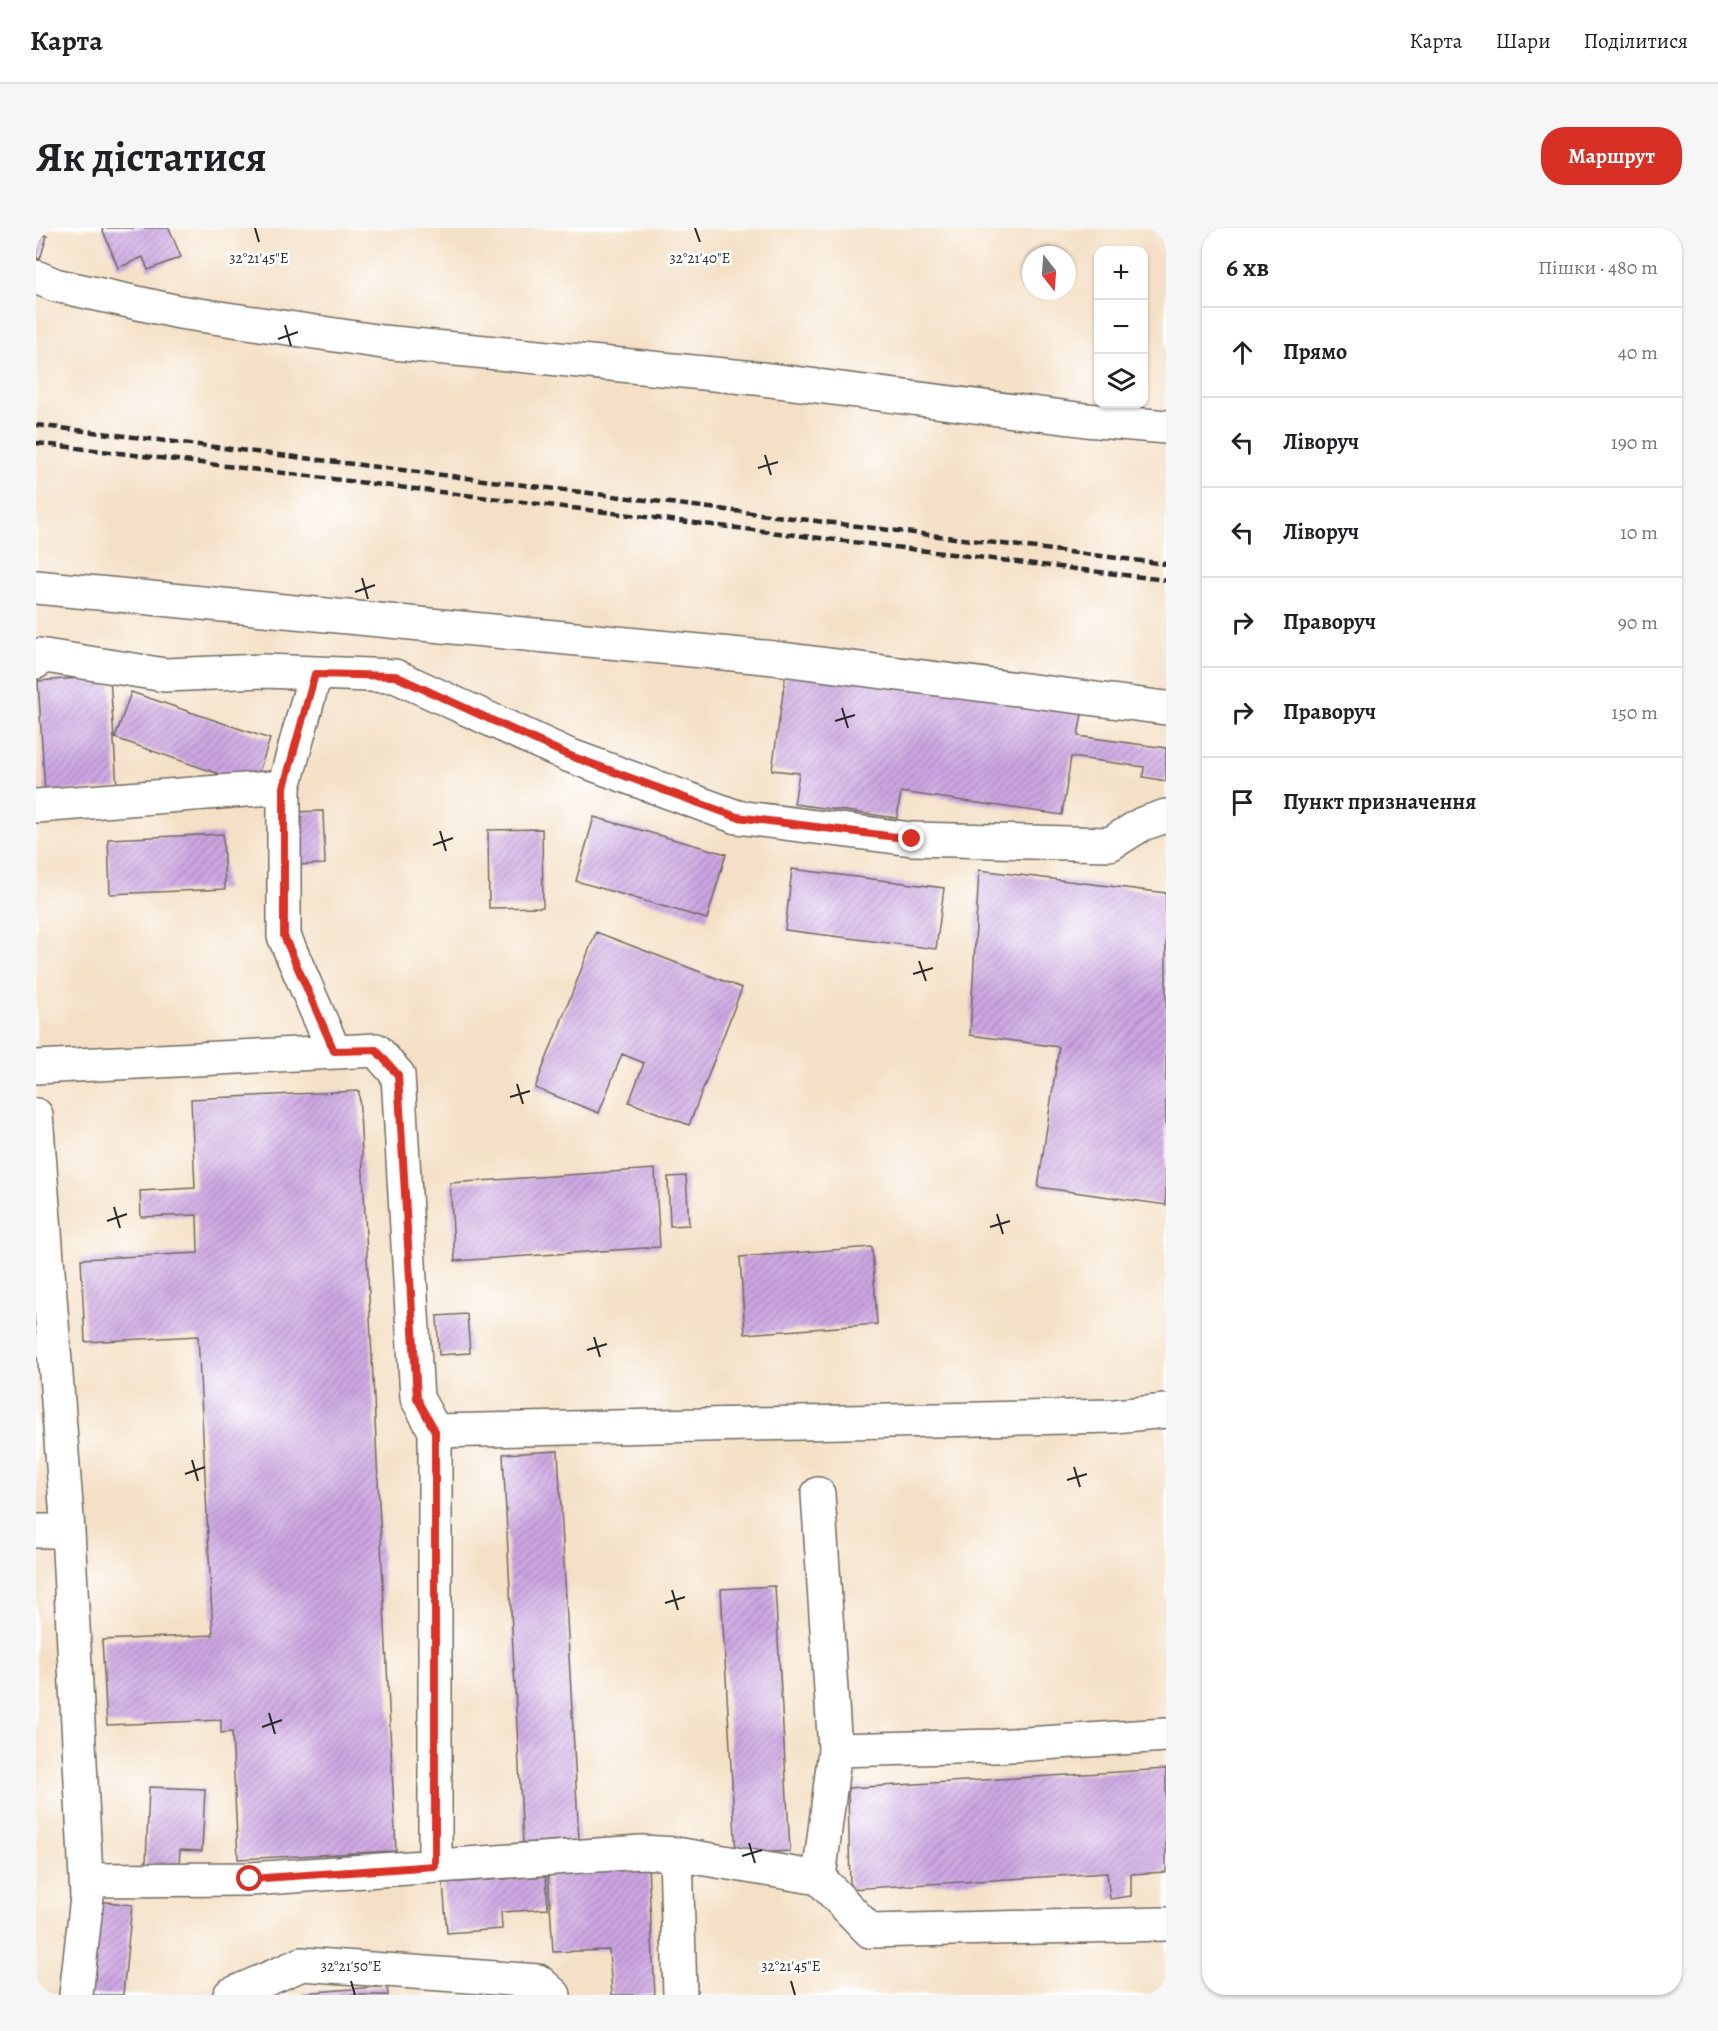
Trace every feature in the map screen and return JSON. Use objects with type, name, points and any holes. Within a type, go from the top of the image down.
[{"type":"lane","points":[[36,277],[55,285],[179,312],[383,342],[755,378],[1086,420],[1166,427]]},
{"type":"lane","points":[[36,587],[774,658],[1166,708]]},
{"type":"lane","points":[[36,662],[39,655],[165,675],[264,671],[395,676],[568,755],[737,817],[912,839],[1110,844],[1142,824],[1166,816]]},
{"type":"lane","points":[[315,674],[284,787],[284,936],[334,1051]]},
{"type":"lane","points":[[36,797],[36,808],[284,787]]},
{"type":"lane","points":[[36,1067],[376,1050],[398,1075],[417,1398],[435,1431],[435,1866]]},
{"type":"lane","points":[[36,1115],[43,1305],[68,1531],[87,1897],[76,1995]]},
{"type":"lane","points":[[435,1431],[1115,1416],[1166,1411]]},
{"type":"lane","points":[[818,1494],[835,1750],[819,1878]]},
{"type":"lane","points":[[36,1531],[68,1531]]},
{"type":"lane","points":[[835,1750],[995,1746],[1166,1735]]},
{"type":"lane","points":[[86,1880],[250,1879],[641,1852],[676,1854],[819,1878],[870,1930],[1166,1924]]},
{"type":"lane","points":[[676,1854],[680,1995]]},
{"type":"lane","points":[[230,1995],[302,1964],[538,1981],[554,1995]]},
{"type":"building","points":[[102,228],[169,228],[181,257],[148,270],[143,257],[118,268]]},
{"type":"building","points":[[36,233],[47,236],[40,259],[36,258]]},
{"type":"building","points":[[787,665],[1083,708],[1078,736],[1166,748],[1166,781],[1143,777],[1144,767],[1071,757],[1062,815],[901,792],[897,818],[794,804],[799,773],[772,770]]},
{"type":"building","points":[[110,676],[117,788],[45,792],[38,681]]},
{"type":"building","points":[[131,692],[270,739],[254,786],[115,738]]},
{"type":"building","points":[[323,811],[325,864],[294,865],[292,812]]},
{"type":"building","points":[[594,817],[726,854],[707,919],[576,881]]},
{"type":"building","points":[[542,829],[543,907],[489,908],[488,830]]},
{"type":"building","points":[[223,834],[225,889],[110,894],[108,839]]},
{"type":"building","points":[[792,869],[944,888],[936,949],[785,930]]},
{"type":"building","points":[[979,870],[1166,893],[1166,1205],[1038,1187],[1059,1047],[970,1035]]},
{"type":"building","points":[[596,932],[742,988],[689,1125],[629,1102],[644,1063],[622,1054],[599,1113],[535,1088]]},
{"type":"building","points":[[359,1091],[396,1851],[238,1859],[232,1732],[221,1733],[221,1720],[107,1725],[102,1640],[213,1635],[198,1336],[85,1342],[81,1259],[198,1253],[197,1215],[141,1217],[140,1191],[195,1188],[191,1099]]},
{"type":"building","points":[[655,1169],[660,1247],[455,1261],[450,1183]]},
{"type":"building","points":[[686,1176],[689,1225],[670,1226],[668,1177]]},
{"type":"building","points":[[872,1247],[877,1324],[745,1334],[740,1257]]},
{"type":"building","points":[[467,1314],[470,1353],[439,1355],[437,1316]]},
{"type":"building","points":[[558,1451],[579,1841],[523,1843],[503,1454]]},
{"type":"building","points":[[775,1586],[790,1851],[736,1854],[721,1589]]},
{"type":"building","points":[[1166,1769],[1166,1872],[1131,1874],[1131,1896],[1110,1899],[1107,1873],[850,1889],[848,1788]]},
{"type":"building","points":[[149,1787],[205,1789],[202,1851],[180,1850],[179,1866],[146,1864]]},
{"type":"building","points":[[648,1866],[655,1995],[612,1995],[609,1950],[553,1952],[548,1872]]},
{"type":"building","points":[[546,1876],[548,1909],[501,1912],[502,1929],[447,1933],[443,1883]]},
{"type":"building","points":[[98,1901],[132,1905],[123,1995],[89,1995]]},
{"type":"building","points":[[387,1986],[388,1995],[303,1995],[303,1993]]},
{"type":"railway","points":[[36,425],[1166,564]]},
{"type":"railway","points":[[36,443],[1166,580]]},
{"type":"route","points":[[250,1879],[435,1866],[435,1431],[417,1398],[398,1075],[376,1050],[334,1051],[284,936],[284,787],[315,674],[395,676],[568,755],[737,817],[912,839]]}]
